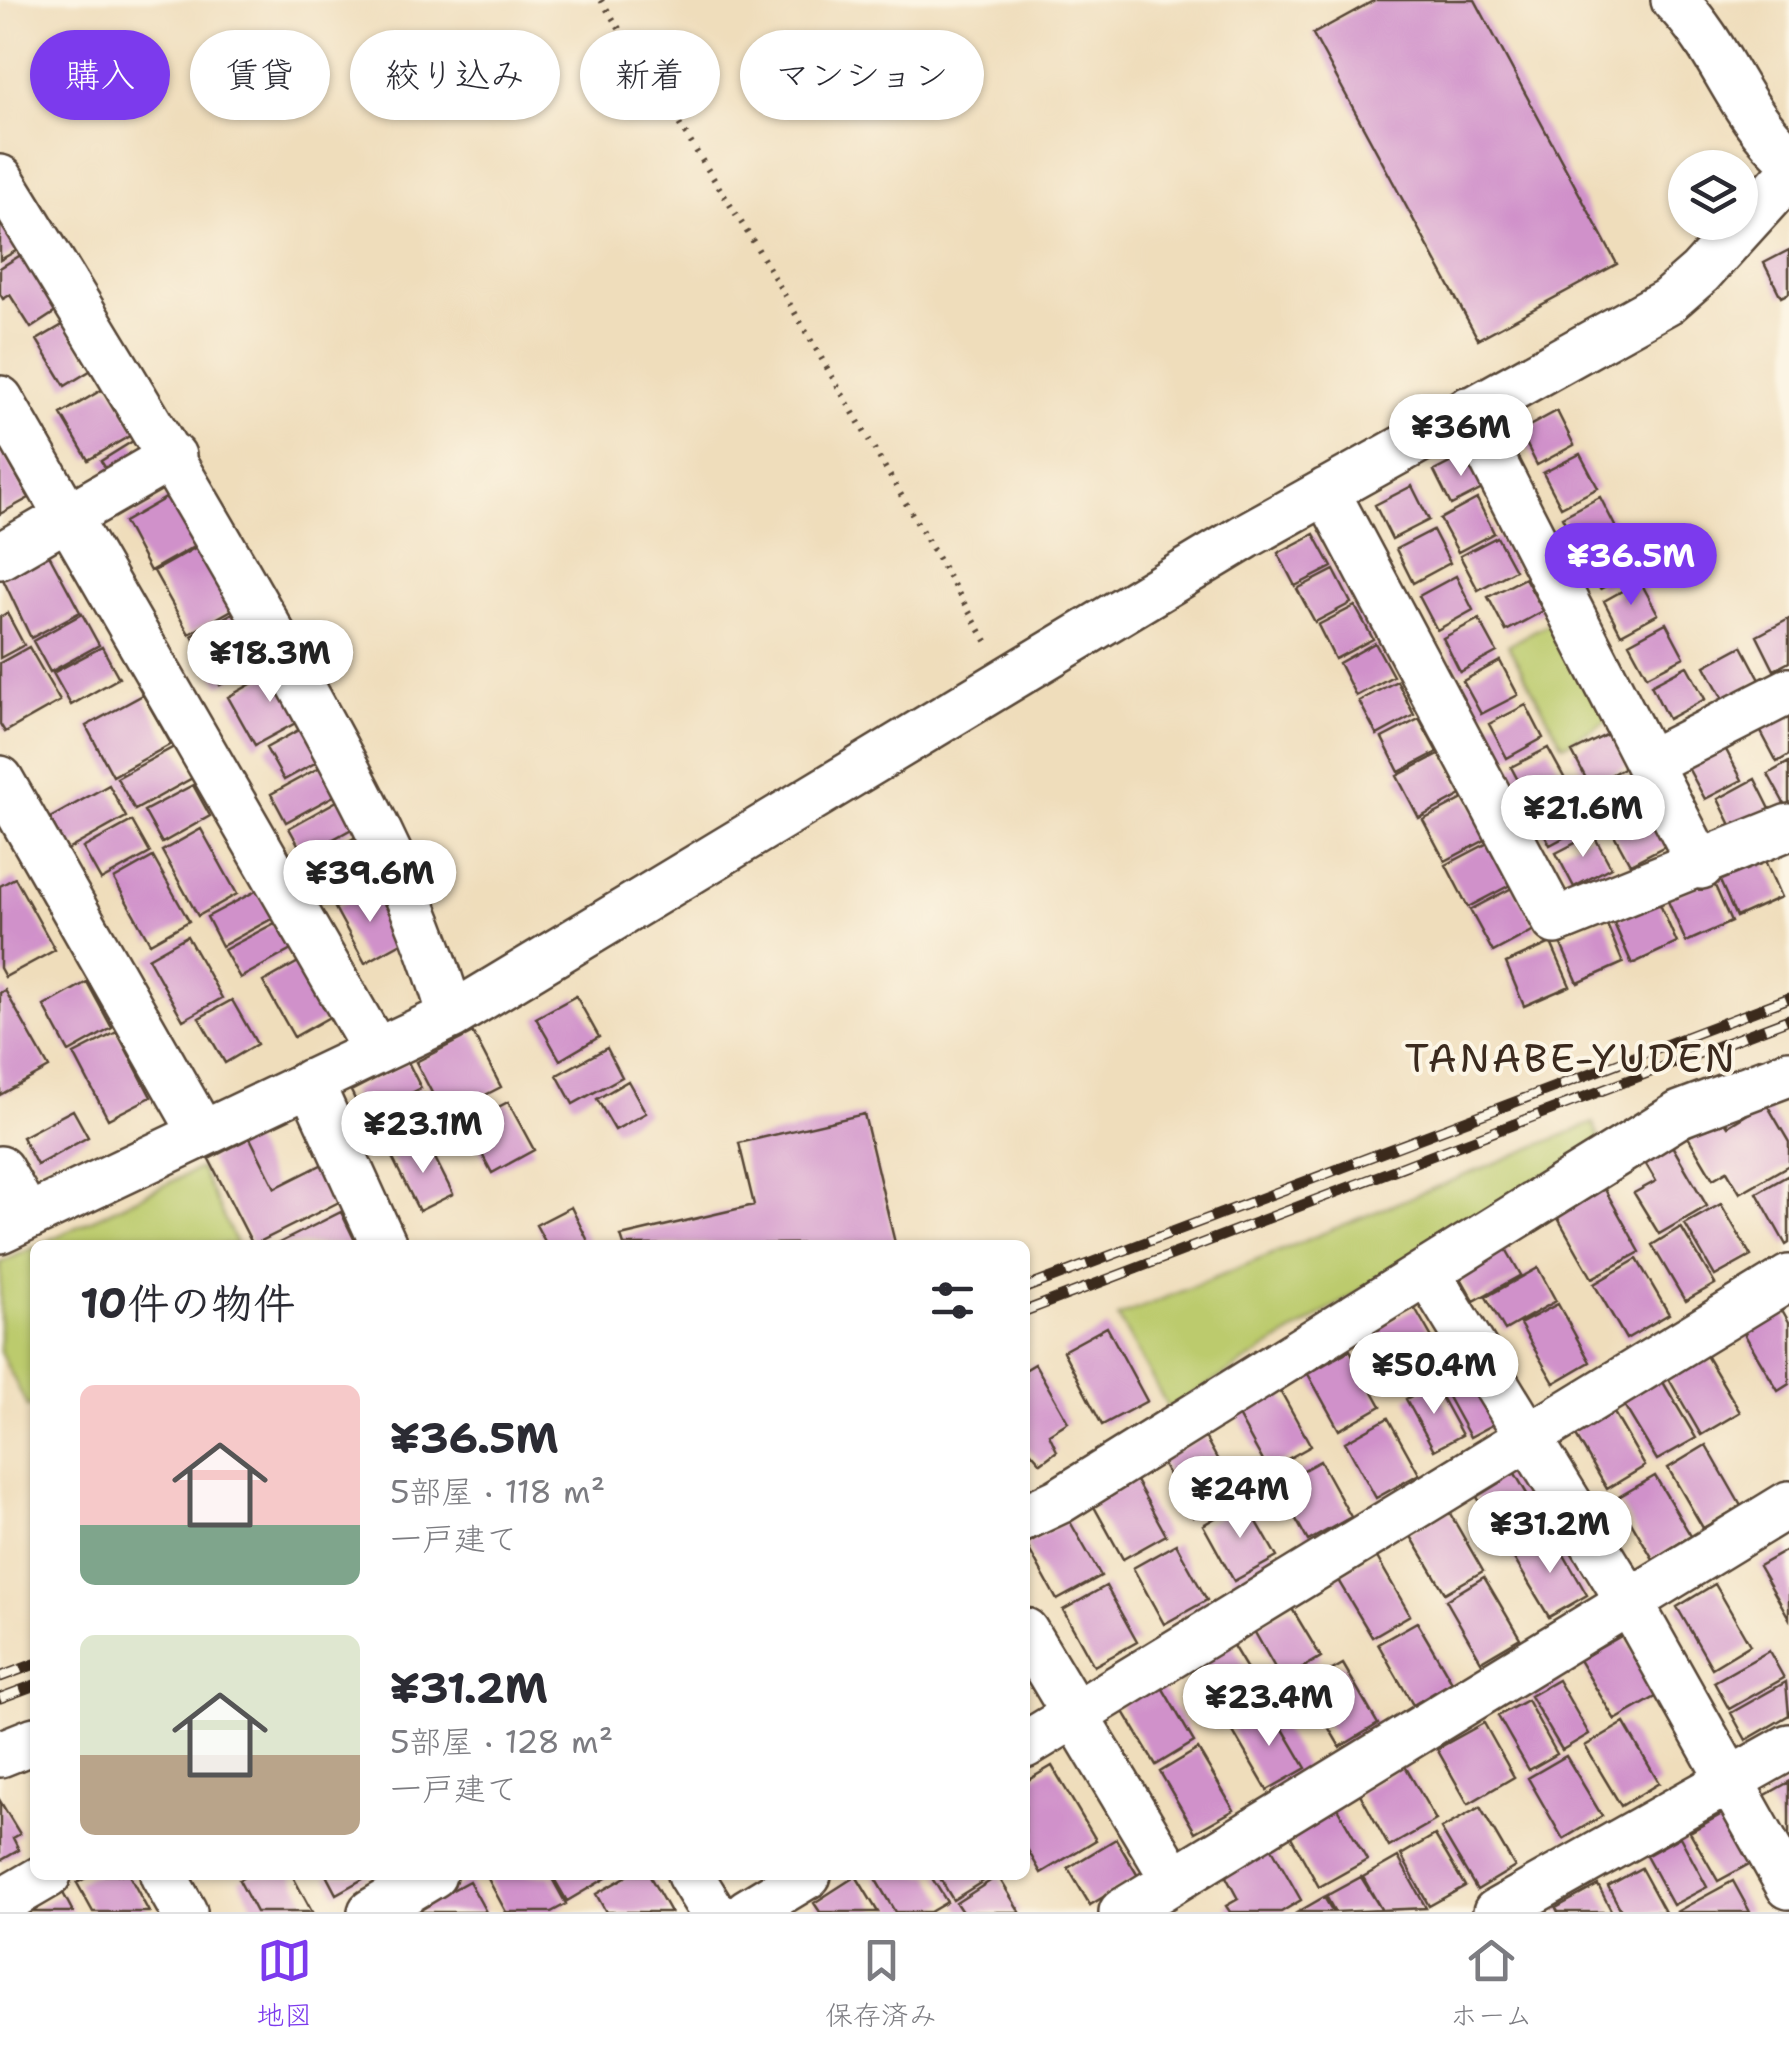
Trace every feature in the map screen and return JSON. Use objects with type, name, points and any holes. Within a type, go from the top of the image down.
[{"type":"street","points":[[1674,0],[1698,23],[1760,132],[1789,157]]},
{"type":"street","points":[[0,1169],[14,1223],[451,1016],[1007,677],[1326,490],[1668,301],[1700,273],[1789,176]]},
{"type":"street","points":[[0,178],[173,456],[376,819],[435,958],[451,1016]]},
{"type":"street","points":[[0,399],[376,1051]]},
{"type":"street","points":[[1467,410],[1701,866]]},
{"type":"street","points":[[0,556],[173,456]]},
{"type":"street","points":[[1326,490],[1555,920],[1701,866],[1789,826]]},
{"type":"street","points":[[1648,763],[1789,692]]},
{"type":"street","points":[[0,779],[202,1133]]},
{"type":"street","points":[[1030,1514],[1680,1114],[1789,1073]]},
{"type":"street","points":[[310,1082],[382,1240]]},
{"type":"street","points":[[1427,1272],[1629,1601],[1732,1778],[1789,1886]]},
{"type":"street","points":[[1030,1742],[1789,1278]]},
{"type":"street","points":[[1122,1912],[1789,1504]]},
{"type":"street","points":[[1030,1639],[1174,1878]]},
{"type":"street","points":[[0,1754],[30,1742]]},
{"type":"street","points":[[1510,1909],[1789,1746]]},
{"type":"street","points":[[0,1902],[39,1880]]},
{"type":"street","points":[[166,1880],[184,1912]]},
{"type":"street","points":[[372,1912],[425,1880]]},
{"type":"street","points":[[693,1880],[713,1912]]},
{"type":"street","points":[[747,1912],[800,1880]]},
{"type":"path","points":[[601,0],[756,246],[1007,677]]},
{"type":"green space","points":[[1558,618],[1612,718],[1563,745],[1508,645]]},
{"type":"green space","points":[[1593,1123],[1601,1142],[1169,1409],[1118,1317]]},
{"type":"green space","points":[[200,1168],[235,1240],[49,1240]]},
{"type":"green space","points":[[30,1249],[28,1407],[0,1352],[0,1263]]},
{"type":"building","points":[[1375,0],[1475,0],[1617,264],[1478,339],[1313,34]]},
{"type":"building","points":[[0,218],[19,249],[0,260]]},
{"type":"building","points":[[1789,250],[1789,293],[1781,297],[1764,263]]},
{"type":"building","points":[[24,253],[57,311],[31,328],[10,295],[3,299],[0,294],[0,268]]},
{"type":"building","points":[[66,323],[93,369],[65,386],[37,340]]},
{"type":"building","points":[[110,385],[138,431],[88,460],[61,414]]},
{"type":"building","points":[[1557,411],[1574,445],[1537,465],[1520,431]]},
{"type":"building","points":[[133,441],[147,463],[115,483],[101,461]]},
{"type":"building","points":[[0,446],[29,498],[0,514]]},
{"type":"building","points":[[1471,452],[1488,486],[1451,505],[1434,471]]},
{"type":"building","points":[[1580,454],[1598,488],[1561,507],[1543,473]]},
{"type":"building","points":[[1412,486],[1429,520],[1392,539],[1375,505]]},
{"type":"building","points":[[171,495],[198,544],[150,571],[124,522]]},
{"type":"building","points":[[1600,497],[1617,530],[1580,550],[1562,517]]},
{"type":"building","points":[[1477,499],[1494,533],[1458,552],[1440,519]]},
{"type":"building","points":[[1433,530],[1450,563],[1413,583],[1396,549]]},
{"type":"building","points":[[1314,534],[1332,567],[1295,586],[1278,553]]},
{"type":"building","points":[[1497,537],[1515,570],[1478,590],[1460,556]]},
{"type":"building","points":[[1620,537],[1637,570],[1600,589],[1583,556]]},
{"type":"building","points":[[202,544],[237,607],[189,634],[154,571]]},
{"type":"building","points":[[46,549],[80,612],[31,638],[0,573]]},
{"type":"building","points":[[1334,570],[1351,603],[1315,622],[1297,589]]},
{"type":"building","points":[[1456,576],[1473,610],[1437,630],[1419,596]]},
{"type":"building","points":[[1525,578],[1543,611],[1506,631],[1488,597]]},
{"type":"building","points":[[1640,581],[1658,614],[1621,634],[1604,601]]},
{"type":"building","points":[[249,604],[277,653],[220,685],[192,636]]},
{"type":"building","points":[[1355,606],[1373,639],[1335,659],[1318,625]]},
{"type":"building","points":[[7,613],[24,645],[0,658],[0,617]]},
{"type":"building","points":[[82,614],[99,645],[50,672],[33,641]]},
{"type":"building","points":[[1479,619],[1497,652],[1460,672],[1443,638]]},
{"type":"building","points":[[1789,619],[1789,662],[1774,670],[1757,636]]},
{"type":"building","points":[[1666,623],[1684,657],[1647,676],[1629,643]]},
{"type":"building","points":[[1375,643],[1393,676],[1356,696],[1339,663]]},
{"type":"building","points":[[1742,646],[1760,680],[1723,699],[1705,666]]},
{"type":"building","points":[[29,647],[60,701],[5,732],[0,724],[0,663]]},
{"type":"building","points":[[102,647],[119,678],[71,705],[53,673]]},
{"type":"building","points":[[1500,661],[1518,695],[1481,714],[1463,681]]},
{"type":"building","points":[[285,665],[312,714],[255,745],[228,697]]},
{"type":"building","points":[[1687,666],[1705,699],[1668,719],[1651,685]]},
{"type":"building","points":[[1397,681],[1414,715],[1377,735],[1359,701]]},
{"type":"building","points":[[143,695],[171,744],[113,776],[86,726]]},
{"type":"building","points":[[1526,705],[1543,738],[1507,758],[1489,724]]},
{"type":"building","points":[[1789,712],[1789,755],[1777,762],[1759,728]]},
{"type":"building","points":[[1419,719],[1437,752],[1399,772],[1382,738]]},
{"type":"building","points":[[315,721],[333,753],[284,780],[266,748]]},
{"type":"building","points":[[1610,733],[1627,766],[1590,786],[1572,752]]},
{"type":"building","points":[[176,746],[194,777],[135,810],[117,778]]},
{"type":"building","points":[[1724,746],[1742,780],[1705,799],[1687,766]]},
{"type":"building","points":[[1548,748],[1566,781],[1529,801],[1511,767]]},
{"type":"building","points":[[1441,753],[1463,794],[1419,818],[1397,776]]},
{"type":"building","points":[[335,759],[350,787],[286,822],[271,794]]},
{"type":"building","points":[[1789,762],[1789,805],[1786,807],[1768,774]]},
{"type":"building","points":[[1625,775],[1642,809],[1606,828],[1588,795]]},
{"type":"building","points":[[1755,779],[1772,813],[1735,833],[1718,799]]},
{"type":"building","points":[[109,785],[126,817],[67,850],[50,818]]},
{"type":"building","points":[[193,785],[210,816],[162,843],[144,811]]},
{"type":"building","points":[[353,792],[368,820],[304,855],[289,828]]},
{"type":"building","points":[[1569,792],[1587,825],[1550,845],[1533,811]]},
{"type":"building","points":[[1467,797],[1489,838],[1445,861],[1423,820]]},
{"type":"building","points":[[1649,812],[1667,845],[1630,864],[1612,831]]},
{"type":"building","points":[[132,821],[150,853],[101,880],[83,848]]},
{"type":"building","points":[[201,829],[237,894],[198,916],[162,851]]},
{"type":"building","points":[[1593,834],[1611,867],[1574,887],[1556,853]]},
{"type":"building","points":[[358,836],[378,872],[341,892],[321,856]]},
{"type":"building","points":[[1490,842],[1512,884],[1468,907],[1446,865]]},
{"type":"building","points":[[1762,854],[1781,897],[1736,917],[1717,874]]},
{"type":"building","points":[[153,857],[189,921],[150,943],[114,879]]},
{"type":"building","points":[[15,878],[55,950],[5,977],[0,968],[0,886]]},
{"type":"building","points":[[1712,879],[1731,922],[1686,942],[1667,899]]},
{"type":"building","points":[[374,886],[405,941],[365,963],[335,908]]},
{"type":"building","points":[[1514,887],[1536,929],[1493,952],[1470,910]]},
{"type":"building","points":[[258,890],[273,918],[222,946],[207,917]]},
{"type":"building","points":[[1658,900],[1677,943],[1632,964],[1613,921]]},
{"type":"building","points":[[1605,920],[1623,963],[1578,983],[1559,940]]},
{"type":"building","points":[[275,923],[291,950],[240,978],[224,950]]},
{"type":"building","points":[[187,936],[222,998],[183,1020],[148,958]]},
{"type":"building","points":[[1551,943],[1570,986],[1524,1006],[1506,963]]},
{"type":"building","points":[[302,960],[333,1015],[294,1037],[263,982]]},
{"type":"building","points":[[87,982],[112,1028],[69,1052],[44,1006]]},
{"type":"building","points":[[5,990],[49,1068],[0,1095],[0,993]]},
{"type":"building","points":[[576,996],[599,1037],[560,1060],[536,1018]]},
{"type":"building","points":[[232,1000],[257,1044],[225,1063],[199,1018]]},
{"type":"building","points":[[117,1032],[151,1097],[108,1119],[74,1054]]},
{"type":"building","points":[[473,1033],[501,1087],[444,1116],[416,1062]]},
{"type":"building","points":[[607,1048],[622,1077],[573,1104],[557,1075]]},
{"type":"building","points":[[408,1062],[421,1088],[364,1118],[351,1091]]},
{"type":"building","points":[[628,1081],[646,1113],[615,1130],[597,1099]]},
{"type":"building","points":[[424,1094],[437,1120],[380,1149],[367,1123]]},
{"type":"building","points":[[508,1102],[534,1150],[492,1173],[466,1124]]},
{"type":"building","points":[[1766,1103],[1789,1142],[1789,1165],[1740,1193],[1727,1171],[1713,1179],[1688,1137],[1722,1117],[1728,1126]]},
{"type":"building","points":[[73,1110],[88,1137],[37,1165],[22,1137]]},
{"type":"building","points":[[864,1114],[894,1240],[622,1240],[621,1236],[754,1205],[739,1143]]},
{"type":"building","points":[[250,1138],[275,1188],[333,1159],[351,1196],[263,1240],[250,1240],[209,1159]]},
{"type":"building","points":[[426,1140],[453,1194],[419,1211],[392,1157]]},
{"type":"building","points":[[1671,1144],[1707,1206],[1659,1234],[1634,1193],[1656,1181],[1644,1161]]},
{"type":"building","points":[[1789,1175],[1789,1243],[1786,1245],[1757,1193]]},
{"type":"building","points":[[1603,1186],[1640,1252],[1592,1278],[1555,1213]]},
{"type":"building","points":[[1721,1204],[1751,1256],[1715,1276],[1685,1224]]},
{"type":"building","points":[[571,1207],[588,1240],[544,1240],[536,1225]]},
{"type":"building","points":[[341,1212],[355,1240],[285,1240]]},
{"type":"building","points":[[1681,1227],[1715,1284],[1685,1301],[1652,1245]]},
{"type":"building","points":[[1502,1242],[1521,1275],[1474,1301],[1456,1269]]},
{"type":"building","points":[[1637,1259],[1669,1314],[1626,1339],[1594,1284]]},
{"type":"building","points":[[1538,1268],[1556,1301],[1505,1330],[1486,1297]]},
{"type":"building","points":[[1558,1304],[1590,1362],[1554,1383],[1520,1324]]},
{"type":"building","points":[[1415,1308],[1447,1364],[1403,1388],[1372,1332]]},
{"type":"building","points":[[1781,1308],[1789,1322],[1789,1384],[1778,1391],[1742,1330]]},
{"type":"building","points":[[1107,1327],[1147,1401],[1102,1425],[1063,1351]]},
{"type":"building","points":[[1350,1350],[1381,1406],[1339,1430],[1308,1374]]},
{"type":"building","points":[[1704,1352],[1740,1412],[1701,1435],[1666,1374]]},
{"type":"building","points":[[1035,1364],[1068,1422],[1049,1434],[1057,1451],[1041,1463],[1030,1451],[1030,1367]]},
{"type":"building","points":[[1470,1371],[1498,1422],[1470,1437],[1442,1386]]},
{"type":"building","points":[[1660,1377],[1696,1438],[1657,1460],[1621,1400]]},
{"type":"building","points":[[1434,1384],[1462,1435],[1434,1450],[1406,1399]]},
{"type":"building","points":[[1280,1390],[1311,1446],[1268,1470],[1237,1414]]},
{"type":"building","points":[[1610,1406],[1645,1466],[1607,1489],[1572,1429]]},
{"type":"building","points":[[1388,1418],[1419,1474],[1376,1498],[1345,1442]]},
{"type":"building","points":[[1205,1437],[1236,1493],[1193,1517],[1161,1461]]},
{"type":"building","points":[[1706,1445],[1741,1506],[1703,1528],[1668,1468]]},
{"type":"building","points":[[1320,1461],[1351,1517],[1308,1541],[1277,1485]]},
{"type":"building","points":[[1513,1470],[1548,1530],[1510,1552],[1474,1492]]},
{"type":"building","points":[[1655,1476],[1691,1536],[1653,1559],[1617,1498]]},
{"type":"building","points":[[1135,1479],[1166,1535],[1123,1559],[1092,1503]]},
{"type":"building","points":[[1245,1501],[1277,1557],[1234,1581],[1203,1525]]},
{"type":"building","points":[[1448,1510],[1483,1571],[1445,1593],[1409,1533]]},
{"type":"building","points":[[1069,1520],[1101,1576],[1057,1600],[1030,1551],[1030,1542]]},
{"type":"building","points":[[1552,1534],[1587,1595],[1549,1617],[1513,1557]]},
{"type":"building","points":[[1176,1544],[1207,1600],[1164,1624],[1133,1568]]},
{"type":"building","points":[[1789,1549],[1789,1618],[1759,1566]]},
{"type":"building","points":[[1375,1554],[1410,1615],[1372,1637],[1336,1577]]},
{"type":"building","points":[[1484,1577],[1520,1638],[1481,1661],[1446,1600]]},
{"type":"building","points":[[1715,1584],[1750,1645],[1712,1668],[1677,1607]]},
{"type":"building","points":[[1106,1586],[1137,1642],[1094,1666],[1063,1610]]},
{"type":"building","points":[[1291,1607],[1321,1657],[1282,1680],[1253,1629]]},
{"type":"building","points":[[1417,1622],[1452,1682],[1413,1705],[1378,1644]]},
{"type":"building","points":[[1623,1635],[1659,1695],[1615,1720],[1579,1660]]},
{"type":"building","points":[[1229,1639],[1265,1699],[1226,1721],[1191,1661]]},
{"type":"building","points":[[1769,1651],[1784,1678],[1729,1709],[1714,1682]]},
{"type":"building","points":[[1343,1664],[1378,1724],[1340,1747],[1304,1686]]},
{"type":"building","points":[[1558,1680],[1589,1734],[1562,1750],[1530,1696]]},
{"type":"building","points":[[1159,1682],[1194,1742],[1156,1765],[1120,1705]]},
{"type":"building","points":[[1786,1682],[1789,1715],[1746,1740],[1731,1713]]},
{"type":"building","points":[[1527,1700],[1557,1754],[1529,1770],[1498,1716]]},
{"type":"building","points":[[1270,1707],[1306,1768],[1267,1790],[1232,1730]]},
{"type":"building","points":[[1484,1723],[1514,1777],[1468,1804],[1437,1749]]},
{"type":"building","points":[[1624,1723],[1659,1783],[1621,1806],[1585,1746]]},
{"type":"building","points":[[1198,1749],[1234,1810],[1195,1832],[1160,1772]]},
{"type":"building","points":[[1566,1756],[1602,1816],[1563,1839],[1528,1778]]},
{"type":"building","points":[[1052,1766],[1096,1840],[1041,1873],[1030,1854],[1030,1779]]},
{"type":"building","points":[[1405,1766],[1436,1820],[1389,1847],[1359,1792]]},
{"type":"building","points":[[1789,1782],[1789,1842],[1764,1796]]},
{"type":"building","points":[[0,1801],[20,1834],[13,1838],[19,1850],[0,1861]]},
{"type":"building","points":[[1336,1806],[1367,1860],[1319,1887],[1289,1833]]},
{"type":"building","points":[[1480,1807],[1515,1867],[1477,1890],[1441,1829]]},
{"type":"building","points":[[1724,1813],[1751,1863],[1718,1881],[1690,1832]]},
{"type":"building","points":[[1435,1835],[1465,1886],[1429,1906],[1401,1855]]},
{"type":"building","points":[[1680,1837],[1707,1887],[1673,1905],[1646,1856]]},
{"type":"building","points":[[1116,1839],[1138,1876],[1090,1905],[1068,1868]]},
{"type":"building","points":[[1271,1847],[1301,1900],[1281,1912],[1230,1912],[1226,1906],[1238,1899],[1224,1873]]},
{"type":"building","points":[[1398,1857],[1426,1908],[1335,1912],[1326,1896],[1361,1877],[1381,1909],[1363,1877]]},
{"type":"building","points":[[1641,1868],[1665,1912],[1622,1912],[1608,1886]]},
{"type":"building","points":[[132,1880],[149,1912],[93,1912],[77,1883]]},
{"type":"building","points":[[239,1880],[295,1880],[312,1912],[256,1912]]},
{"type":"building","points":[[329,1880],[361,1880],[336,1894]]},
{"type":"building","points":[[489,1880],[553,1880],[566,1904],[551,1912],[506,1912]]},
{"type":"building","points":[[555,1880],[603,1880],[567,1901]]},
{"type":"building","points":[[620,1880],[652,1880],[670,1912],[606,1912],[596,1894]]},
{"type":"building","points":[[850,1880],[858,1880],[878,1912],[820,1912],[814,1903]]},
{"type":"building","points":[[876,1880],[933,1880],[947,1902],[930,1912],[895,1912]]},
{"type":"building","points":[[941,1880],[985,1880],[953,1900]]},
{"type":"building","points":[[992,1880],[1000,1880],[1020,1912],[962,1912],[956,1903]]},
{"type":"building","points":[[469,1881],[486,1912],[422,1912],[420,1908]]},
{"type":"building","points":[[1733,1881],[1750,1912],[1676,1912]]},
{"type":"building","points":[[1598,1885],[1612,1912],[1558,1912],[1556,1908]]},
{"type":"building","points":[[63,1893],[73,1912],[28,1912]]},
{"type":"building","points":[[1324,1897],[1333,1912],[1298,1912]]},
{"type":"railway","points":[[1030,1286],[1789,998]]},
{"type":"railway","points":[[1030,1309],[1789,1019]]},
{"type":"railway","points":[[0,1677],[30,1666]]},
{"type":"railway","points":[[0,1698],[30,1687]]},
{"type":"district","name":"TANABE-YUDEN","points":[[1571,1058]]}]
